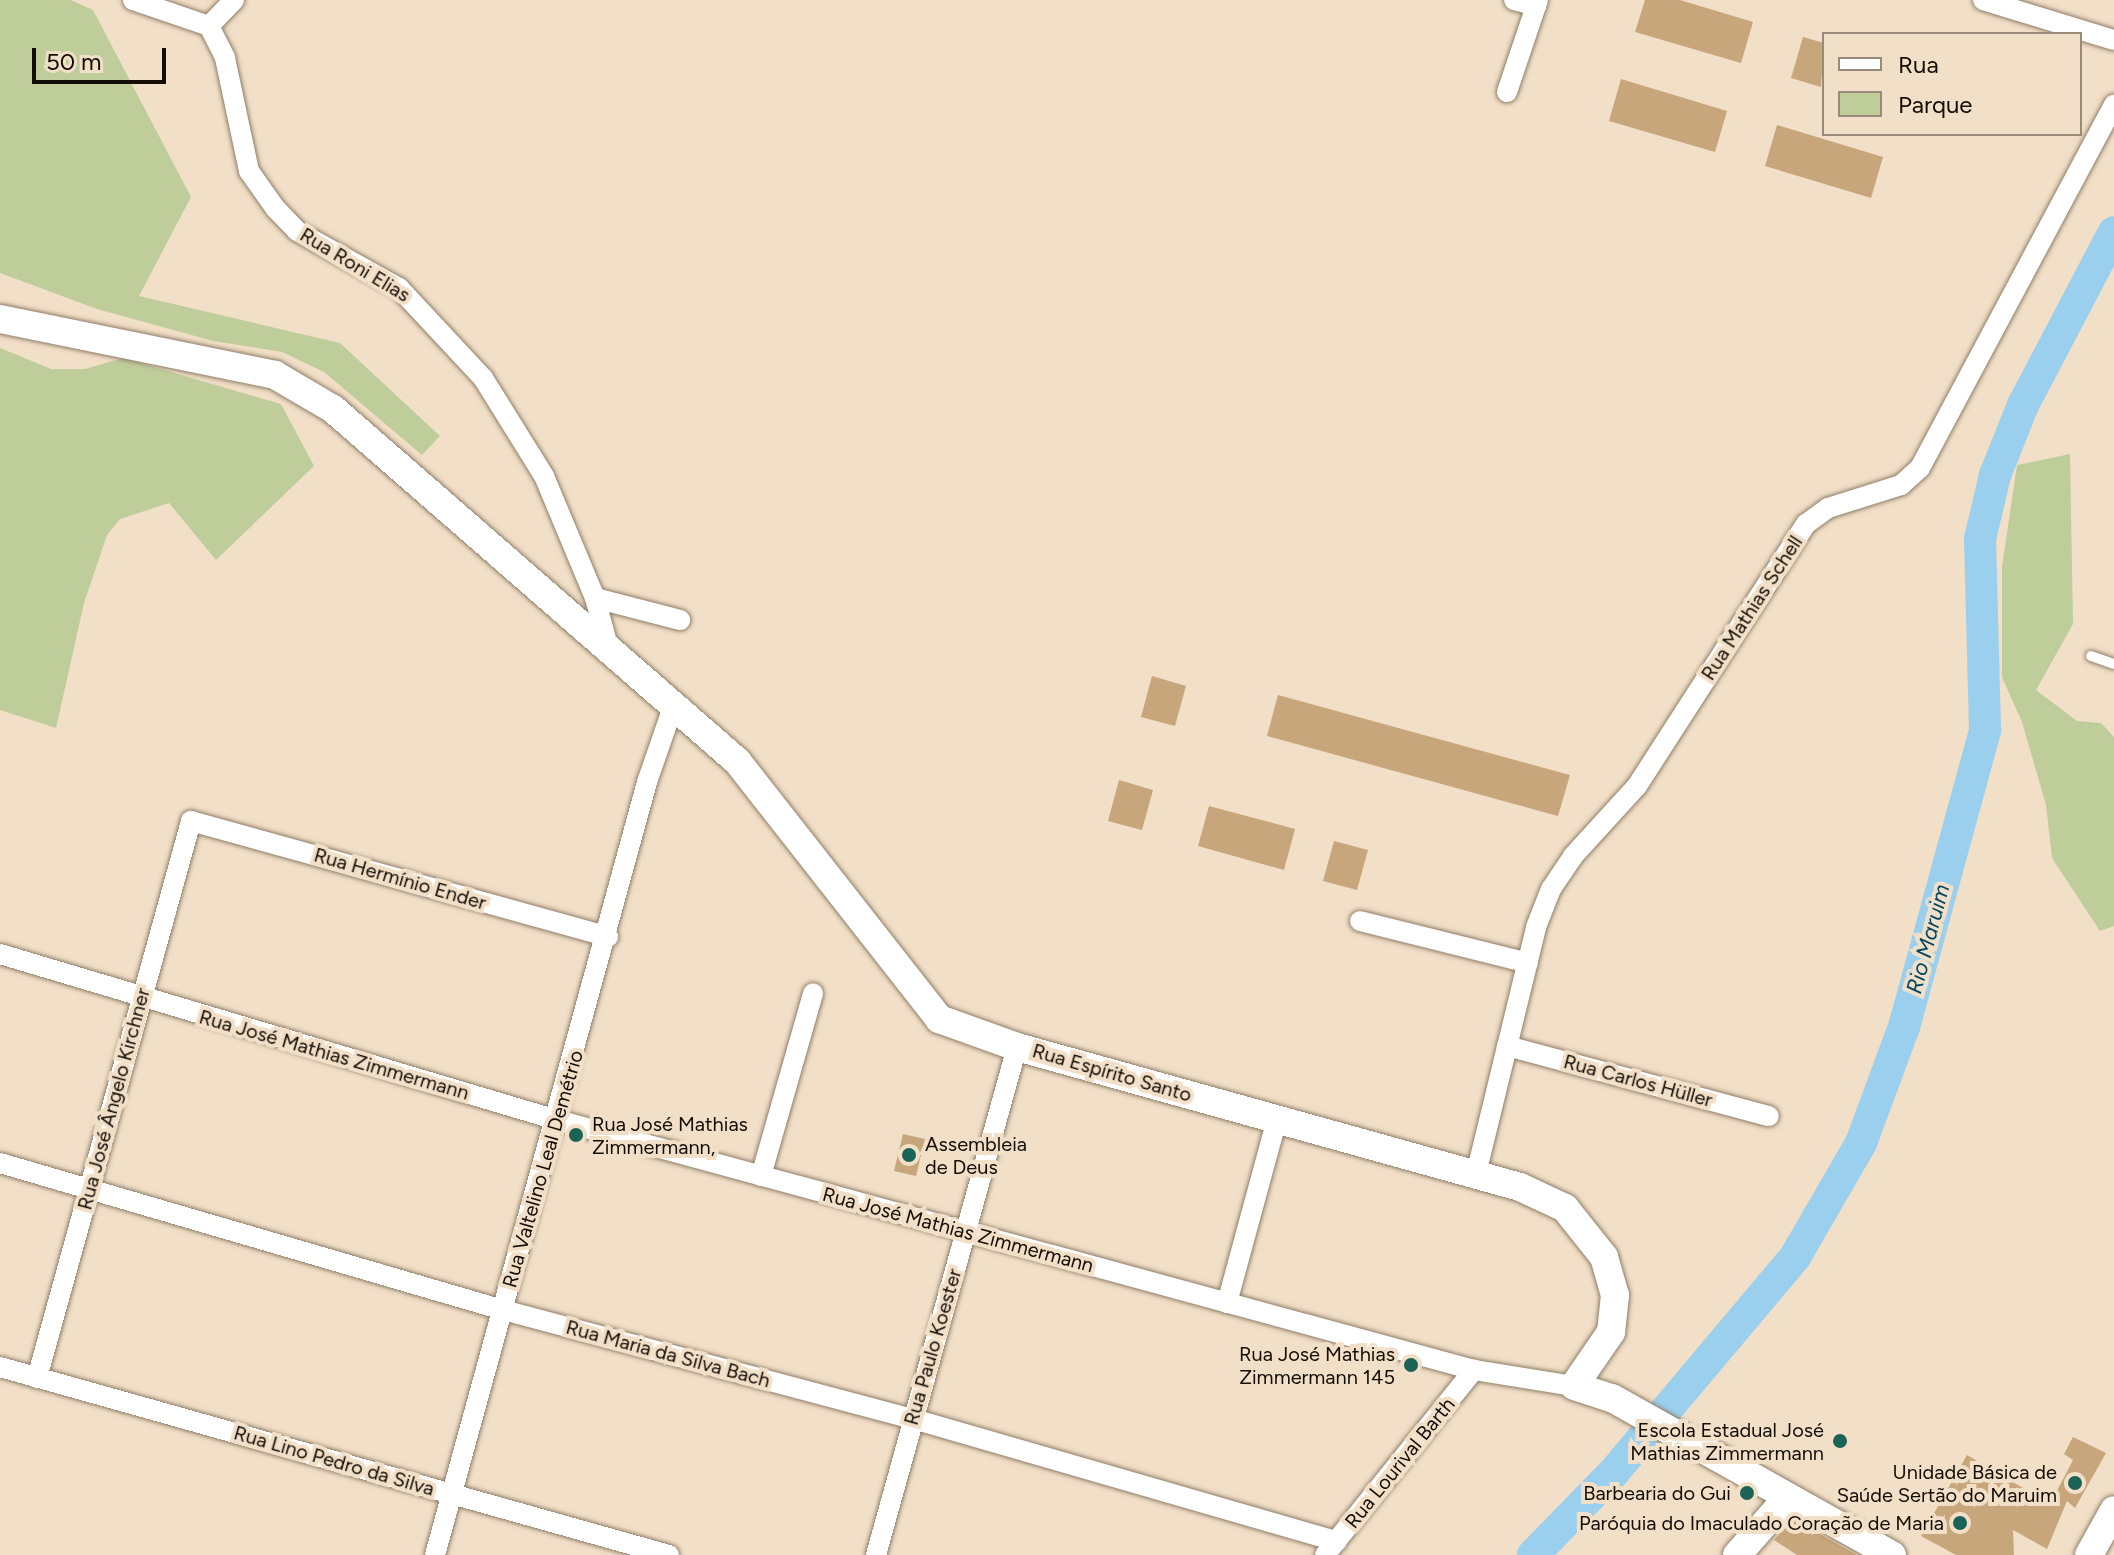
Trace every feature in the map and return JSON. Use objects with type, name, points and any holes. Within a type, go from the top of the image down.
[{"type":"street","points":[[133,0],[209,26],[234,0]]},
{"type":"street","points":[[1507,92],[1537,3],[1514,0]]},
{"type":"street","points":[[1983,0],[2114,40]]},
{"type":"street","name":"Rua Roni Elias","points":[[209,26],[225,58],[243,152],[263,191],[297,231],[399,288],[483,378],[525,439],[595,598],[609,650]]},
{"type":"street","name":"Rua Mathias Schell","points":[[1476,1174],[1542,909],[1563,870],[1637,786],[1797,536],[1828,508],[1901,485],[1929,454],[2114,104]]},
{"type":"street","name":"Rua Espírito Santo","points":[[0,319],[59,335],[245,367],[292,382],[415,478],[748,772],[931,1011],[952,1026],[1017,1047],[1263,1112],[1476,1174],[1565,1208],[1604,1257],[1616,1314],[1611,1332],[1574,1386]]},
{"type":"street","points":[[595,598],[680,620]]},
{"type":"street","name":"Rua Valtelino Leal Demétrio","points":[[435,1555],[608,937],[647,782],[673,707]]},
{"type":"street","name":"Rua Hermínio Ender","points":[[191,821],[608,937]]},
{"type":"street","name":"Rua José Ângelo Kirchner","points":[[37,1378],[191,821]]},
{"type":"street","points":[[1360,921],[1528,963]]},
{"type":"street","name":"Rua José Mathias Zimmermann","points":[[0,954],[557,1120],[1474,1370],[1574,1386],[1612,1398],[1892,1555]]},
{"type":"street","points":[[761,1176],[813,993]]},
{"type":"street","name":"Rua Carlos Hüller","points":[[1507,1046],[1769,1116]]},
{"type":"street","name":"Rua Paulo Koester","points":[[876,1555],[1017,1047]]},
{"type":"street","points":[[1227,1303],[1263,1112]]},
{"type":"street","name":"Rua Maria da Silva Bach","points":[[0,1163],[503,1310],[913,1419],[1331,1548]]},
{"type":"street","name":"Rua Lino Pedro da Silva","points":[[0,1367],[669,1555]]},
{"type":"street","name":"Rua Lourival Barth","points":[[1331,1548],[1474,1370]]},
{"type":"street","points":[[1737,1555],[1788,1497]]},
{"type":"street","points":[[2089,1555],[2114,1510]]},
{"type":"lane","points":[[2091,656],[2114,664]]},
{"type":"green space","points":[[0,0],[71,0],[93,10],[191,197],[139,296],[340,343],[440,436],[422,455],[324,372],[282,352],[213,341],[97,309],[0,273]]},
{"type":"green space","points":[[0,348],[51,369],[85,369],[123,358],[281,404],[314,466],[216,560],[169,503],[120,519],[107,535],[84,603],[56,728],[0,710]]},
{"type":"green space","points":[[2070,454],[2073,624],[2036,690],[2077,721],[2101,723],[2114,737],[2114,926],[2100,931],[2052,858],[2046,805],[2022,722],[2002,677],[2002,567],[2017,465]]},
{"type":"building","points":[[1645,0],[1680,0],[1753,22],[1741,63],[1635,32]]},
{"type":"building","points":[[1803,37],[1822,42],[1821,87],[1791,78]]},
{"type":"building","points":[[1621,79],[1727,111],[1715,152],[1609,121]]},
{"type":"building","points":[[1777,125],[1883,157],[1871,198],[1765,166]]},
{"type":"building","points":[[1152,676],[1186,686],[1175,726],[1141,717]]},
{"type":"building","points":[[1278,695],[1570,775],[1558,816],[1267,736]]},
{"type":"building","points":[[1119,780],[1153,790],[1142,830],[1108,821]]},
{"type":"building","points":[[1209,806],[1295,829],[1284,870],[1198,846]]},
{"type":"building","points":[[1334,841],[1368,850],[1357,890],[1323,881]]},
{"type":"building","name":"Assembleia de Deus","points":[[903,1134],[925,1139],[916,1176],[894,1171]]},
{"type":"building","points":[[2073,1437],[2106,1453],[2075,1508],[2067,1501],[2047,1549],[2013,1530],[2014,1555],[1956,1555],[1921,1536],[1967,1455],[2050,1504],[2073,1460],[2064,1454]]},
{"type":"building","points":[[1793,1519],[1857,1555],[1797,1555],[1774,1540]]},
{"type":"waterway","name":"Rio Maruim","points":[[1533,1555],[1614,1472],[1795,1257],[1861,1143],[1904,1027],[1985,730],[1980,539],[1995,475],[2023,405],[2114,232]]},
{"type":"place","name":"Rua José Mathias Zimmermann,","points":[[576,1135]]},
{"type":"place","name":"Assembleia de Deus","points":[[909,1155]]},
{"type":"place","name":"Rua José Mathias Zimmermann 145","points":[[1411,1365]]},
{"type":"place","name":"Escola Estadual José Mathias Zimmermann","points":[[1840,1441]]},
{"type":"place","name":"Unidade Básica de Saúde Sertão do Maruim","points":[[2075,1483]]},
{"type":"place","name":"Barbearia do Gui","points":[[1747,1493]]},
{"type":"place","name":"Paróquia do Imaculado Coração de Maria","points":[[1960,1523]]}]
